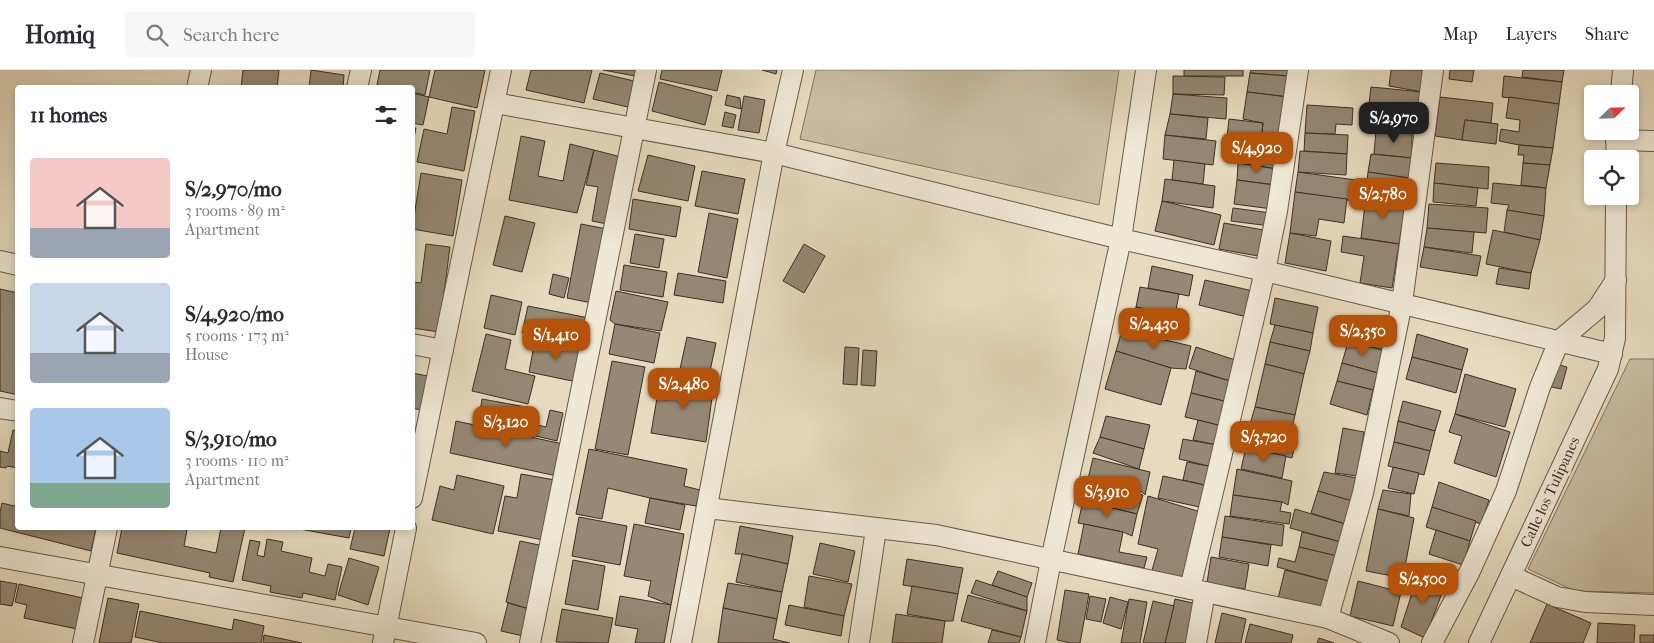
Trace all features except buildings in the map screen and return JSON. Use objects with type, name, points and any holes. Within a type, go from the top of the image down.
[{"type":"street","points":[[198,85],[201,70]]},
{"type":"street","points":[[358,85],[361,70]]},
{"type":"street","points":[[415,482],[502,70]]},
{"type":"street","points":[[530,643],[646,70]]},
{"type":"street","points":[[681,643],[774,153],[793,70]]},
{"type":"street","points":[[1035,643],[1051,560],[1121,240],[1146,70]]},
{"type":"street","points":[[1196,643],[1197,590],[1265,271],[1298,70]]},
{"type":"street","points":[[1328,618],[1363,493],[1402,303],[1433,70]]},
{"type":"street","points":[[1622,85],[1623,70]]},
{"type":"street","points":[[495,103],[774,153],[1121,240],[1265,271],[1559,341],[1614,346]]},
{"type":"street","points":[[1617,143],[1654,141]]},
{"type":"street","name":"Calle los Tulipanes","points":[[1479,643],[1608,369],[1614,346],[1616,205]]},
{"type":"street","points":[[0,261],[15,264]]},
{"type":"street","points":[[1432,643],[1470,571],[1506,491],[1540,387],[1559,341],[1597,309],[1616,280]]},
{"type":"street","points":[[415,345],[443,350]]},
{"type":"street","points":[[0,408],[15,410]]},
{"type":"street","points":[[707,508],[936,535],[1328,618],[1389,643]]},
{"type":"street","points":[[859,643],[876,529]]},
{"type":"street","points":[[83,643],[107,530]]},
{"type":"street","points":[[384,635],[406,530]]},
{"type":"street","points":[[0,557],[98,575],[384,635],[476,643]]},
{"type":"street","points":[[1511,576],[1557,597],[1585,602],[1654,605]]},
{"type":"shaded area","points":[[816,70],[1119,70],[1099,205],[800,139]]},
{"type":"shaded area","points":[[1630,359],[1654,359],[1654,593],[1575,591],[1528,569]]}]
